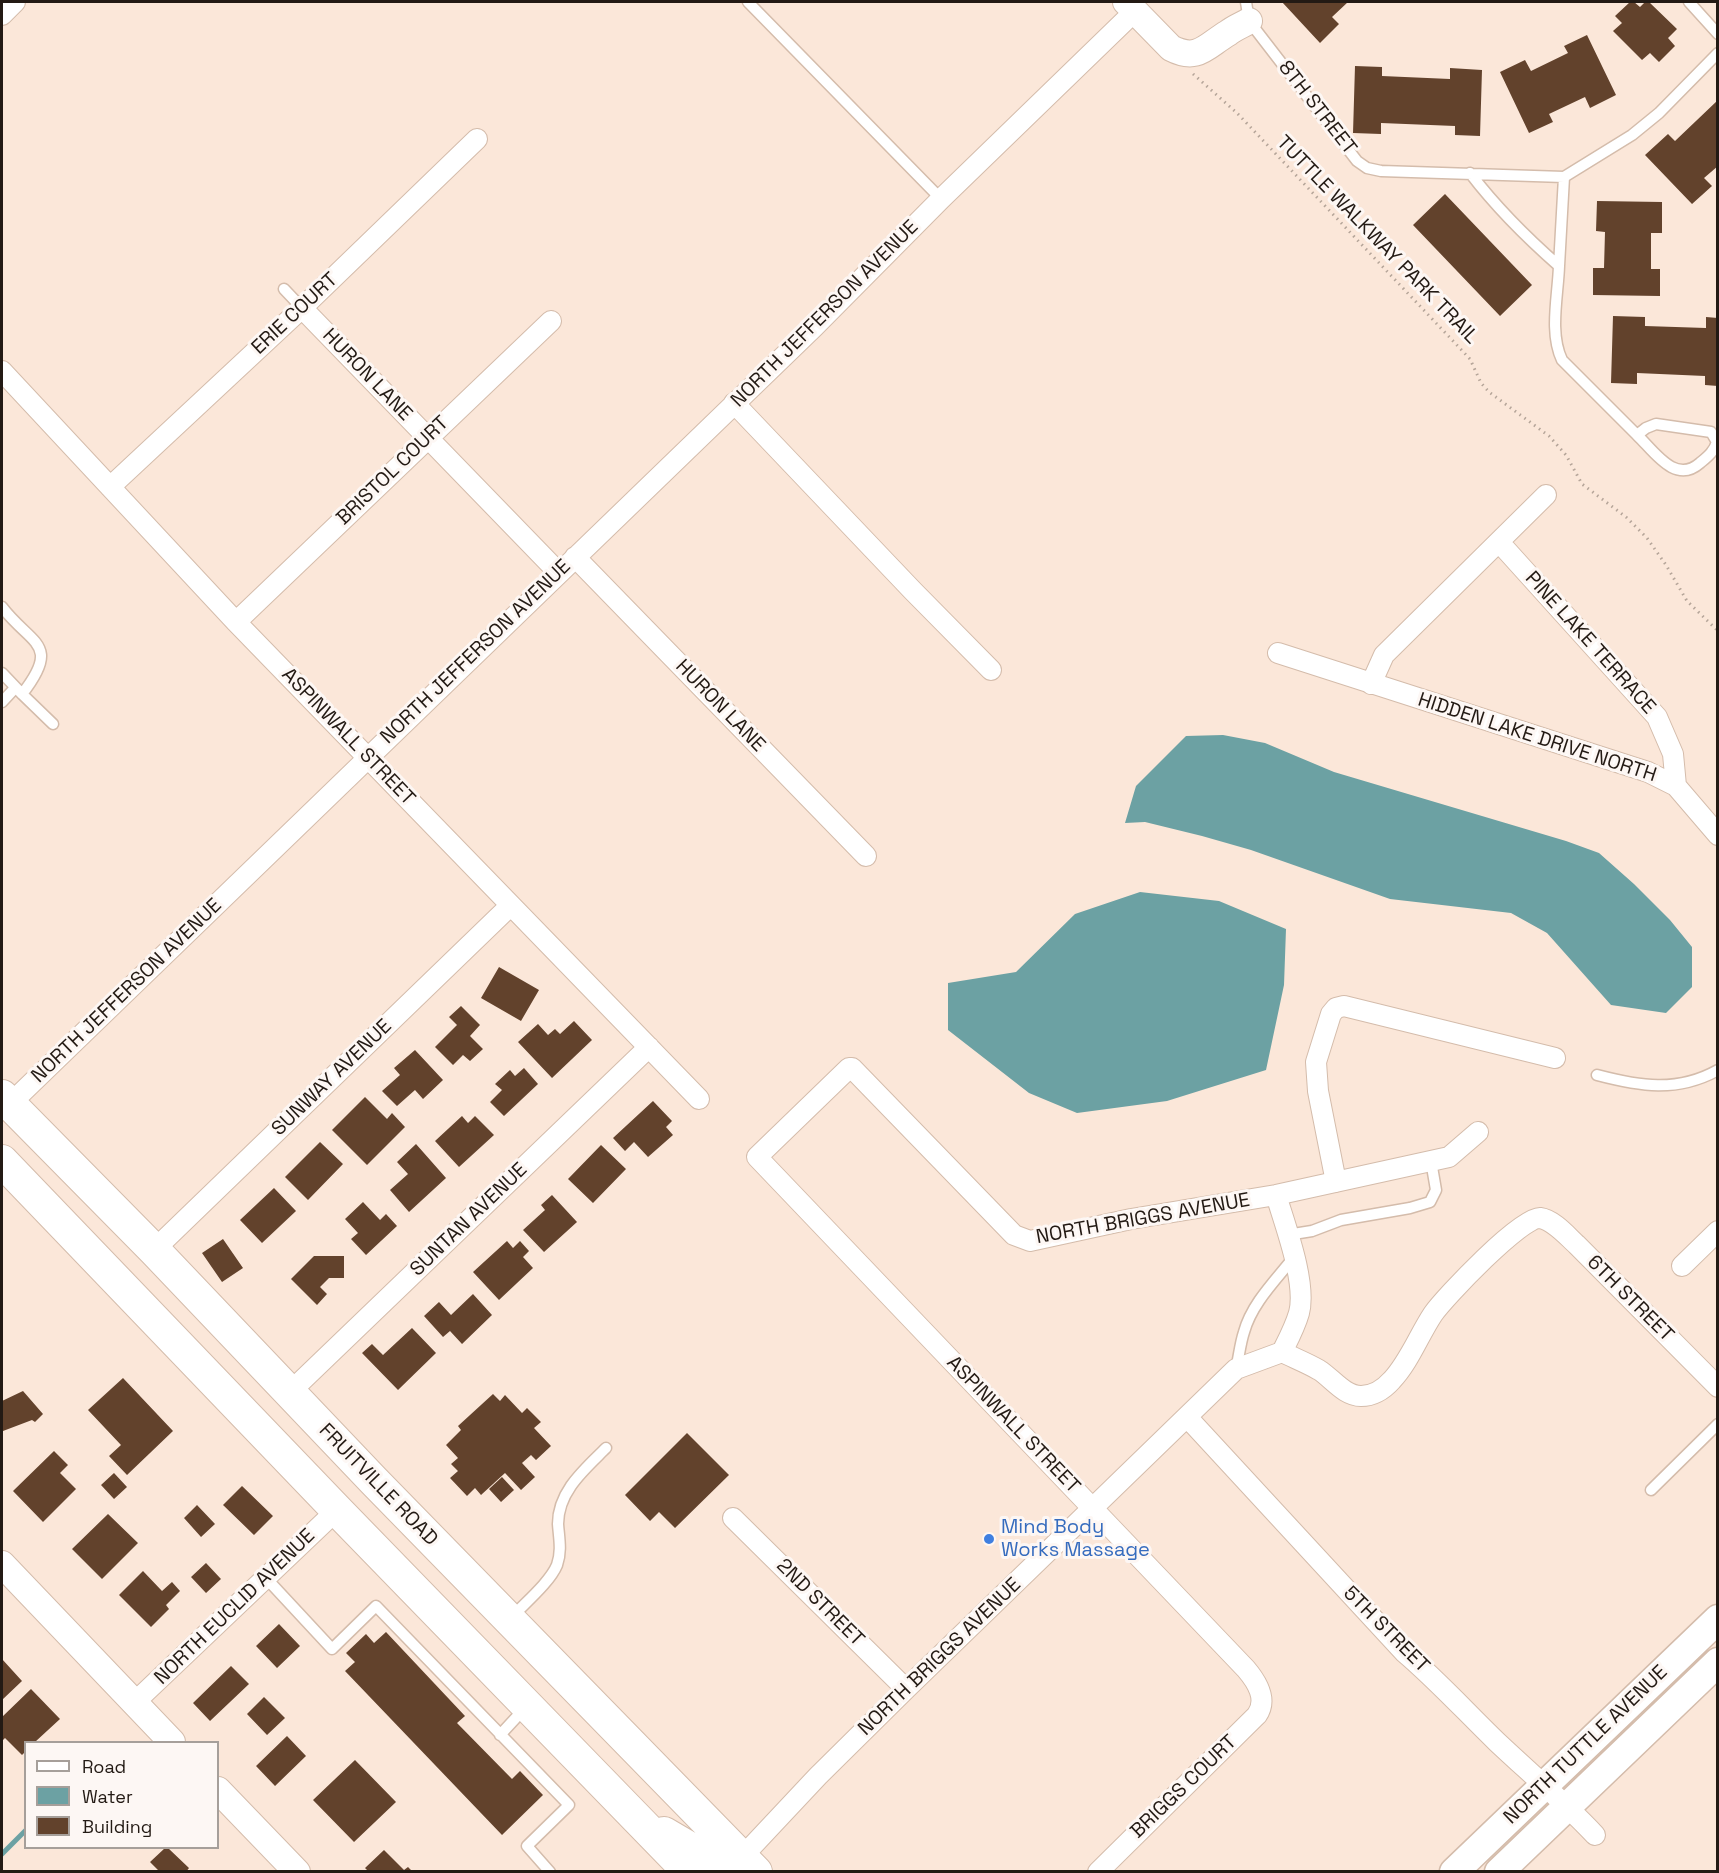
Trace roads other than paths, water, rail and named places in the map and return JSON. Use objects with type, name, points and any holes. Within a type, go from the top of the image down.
[{"type":"main road","name":"FRUITVILLE ROAD","points":[[6,1100],[749,1864]]},
{"type":"main road","points":[[2,1161],[689,1872]]},
{"type":"main road","name":"NORTH TUTTLE AVENUE","points":[[1454,1872],[1718,1618]]},
{"type":"main road","name":"NORTH TUTTLE AVENUE","points":[[1499,1872],[1718,1662]]},
{"type":"main road","points":[[634,1816],[693,1850],[749,1864]]},
{"type":"street","points":[[2,15],[15,2]]},
{"type":"street","name":"NORTH JEFFERSON AVENUE","points":[[6,1100],[368,757],[814,327],[1131,6]]},
{"type":"street","name":"8TH STREET","points":[[1131,6],[1171,48],[1180,53],[1190,54],[1198,52],[1227,33],[1248,11]]},
{"type":"street","name":"ERIE COURT","points":[[110,487],[302,308],[477,139]]},
{"type":"street","name":"HURON LANE","points":[[302,308],[558,572]]},
{"type":"street","name":"BRISTOL COURT","points":[[236,622],[551,321]]},
{"type":"street","name":"ASPINWALL STREET","points":[[2,371],[236,622],[699,1099]]},
{"type":"street","points":[[734,403],[991,670]]},
{"type":"street","points":[[1371,684],[1384,655],[1546,495]]},
{"type":"street","name":"PINE LAKE TERRACE","points":[[1499,542],[1657,717],[1673,754],[1676,786]]},
{"type":"street","name":"HURON LANE","points":[[575,557],[866,856]]},
{"type":"street","name":"HIDDEN LAKE DRIVE NORTH","points":[[1278,653],[1648,772],[1676,786],[1718,835]]},
{"type":"street","name":"SUNWAY AVENUE","points":[[154,1250],[510,906]]},
{"type":"street","points":[[1336,1182],[1318,1091],[1316,1062],[1331,1014],[1336,1008],[1344,1006],[1555,1058]]},
{"type":"street","name":"SUNTAN AVENUE","points":[[289,1393],[649,1047]]},
{"type":"street","name":"NORTH BRIGGS AVENUE","points":[[757,1157],[850,1068],[1014,1235],[1022,1240],[1030,1241],[1131,1219],[1276,1195],[1449,1157],[1478,1132]]},
{"type":"street","name":"ASPINWALL STREET","points":[[757,1157],[1246,1669],[1257,1683],[1261,1697]]},
{"type":"street","name":"NORTH BRIGGS AVENUE","points":[[749,1864],[818,1776],[1236,1369],[1282,1352],[1299,1312],[1300,1286],[1276,1195]]},
{"type":"street","name":"6TH STREET","points":[[1282,1352],[1319,1370],[1347,1393],[1364,1396],[1376,1393],[1394,1378],[1434,1313],[1451,1292],[1515,1231],[1530,1220],[1539,1218],[1555,1226],[1577,1245],[1718,1387]]},
{"type":"street","points":[[1682,1266],[1718,1231]]},
{"type":"street","name":"5TH STREET","points":[[1187,1417],[1404,1652],[1498,1743],[1545,1784],[1595,1835]]},
{"type":"street","name":"NORTH EUCLID AVENUE","points":[[134,1703],[337,1510]]},
{"type":"street","name":"2ND STREET","points":[[733,1518],[906,1689]]},
{"type":"street","points":[[2,1564],[170,1741]]},
{"type":"street","name":"BRIGGS COURT","points":[[1098,1872],[1257,1715],[1261,1710],[1261,1697]]},
{"type":"street","points":[[219,1791],[297,1872]]},
{"type":"lane","points":[[748,2],[940,199]]},
{"type":"lane","points":[[1689,2],[1718,34]]},
{"type":"lane","name":"8TH STREET","points":[[1248,11],[1358,161],[1367,168],[1382,171],[1564,177]]},
{"type":"lane","points":[[1637,435],[1656,424],[1711,432],[1717,442],[1714,450],[1689,471],[1680,472],[1672,469],[1637,435],[1562,360],[1555,337],[1564,177],[1632,135],[1659,112],[1718,53]]},
{"type":"lane","points":[[1470,173],[1484,192],[1532,242],[1559,266]]},
{"type":"lane","points":[[284,289],[302,308]]},
{"type":"lane","points":[[2,607],[40,649],[42,662],[36,676],[2,702]]},
{"type":"lane","points":[[2,673],[53,724]]},
{"type":"lane","points":[[1597,1075],[1632,1084],[1660,1086],[1687,1082],[1718,1070]]},
{"type":"lane","points":[[1287,1235],[1312,1231],[1341,1220],[1410,1208],[1430,1202],[1436,1190],[1431,1161]]},
{"type":"lane","points":[[1236,1369],[1244,1331],[1250,1317],[1258,1303],[1294,1257]]},
{"type":"lane","points":[[1651,1490],[1718,1424]]},
{"type":"lane","points":[[509,1619],[556,1568],[560,1556],[559,1515],[562,1500],[572,1485],[606,1448]]},
{"type":"lane","points":[[266,1578],[332,1649],[376,1606],[569,1805],[527,1846],[550,1872]]},
{"type":"lane","points":[[500,1735],[528,1706]]},
{"type":"water","points":[[1223,735],[1265,743],[1334,772],[1566,841],[1599,853],[1670,920],[1692,947],[1692,987],[1666,1013],[1611,1005],[1547,933],[1511,913],[1390,899],[1251,850],[1145,822],[1125,823],[1136,786],[1186,736]]},
{"type":"water","points":[[1140,892],[1219,901],[1286,929],[1284,985],[1266,1070],[1167,1101],[1077,1113],[1029,1093],[948,1030],[948,983],[1016,972],[1075,914]]},
{"type":"waterway","points":[[2,1854],[24,1832]]},
{"type":"place","name":"Mind Body Works Massage","points":[[989,1539]]}]
